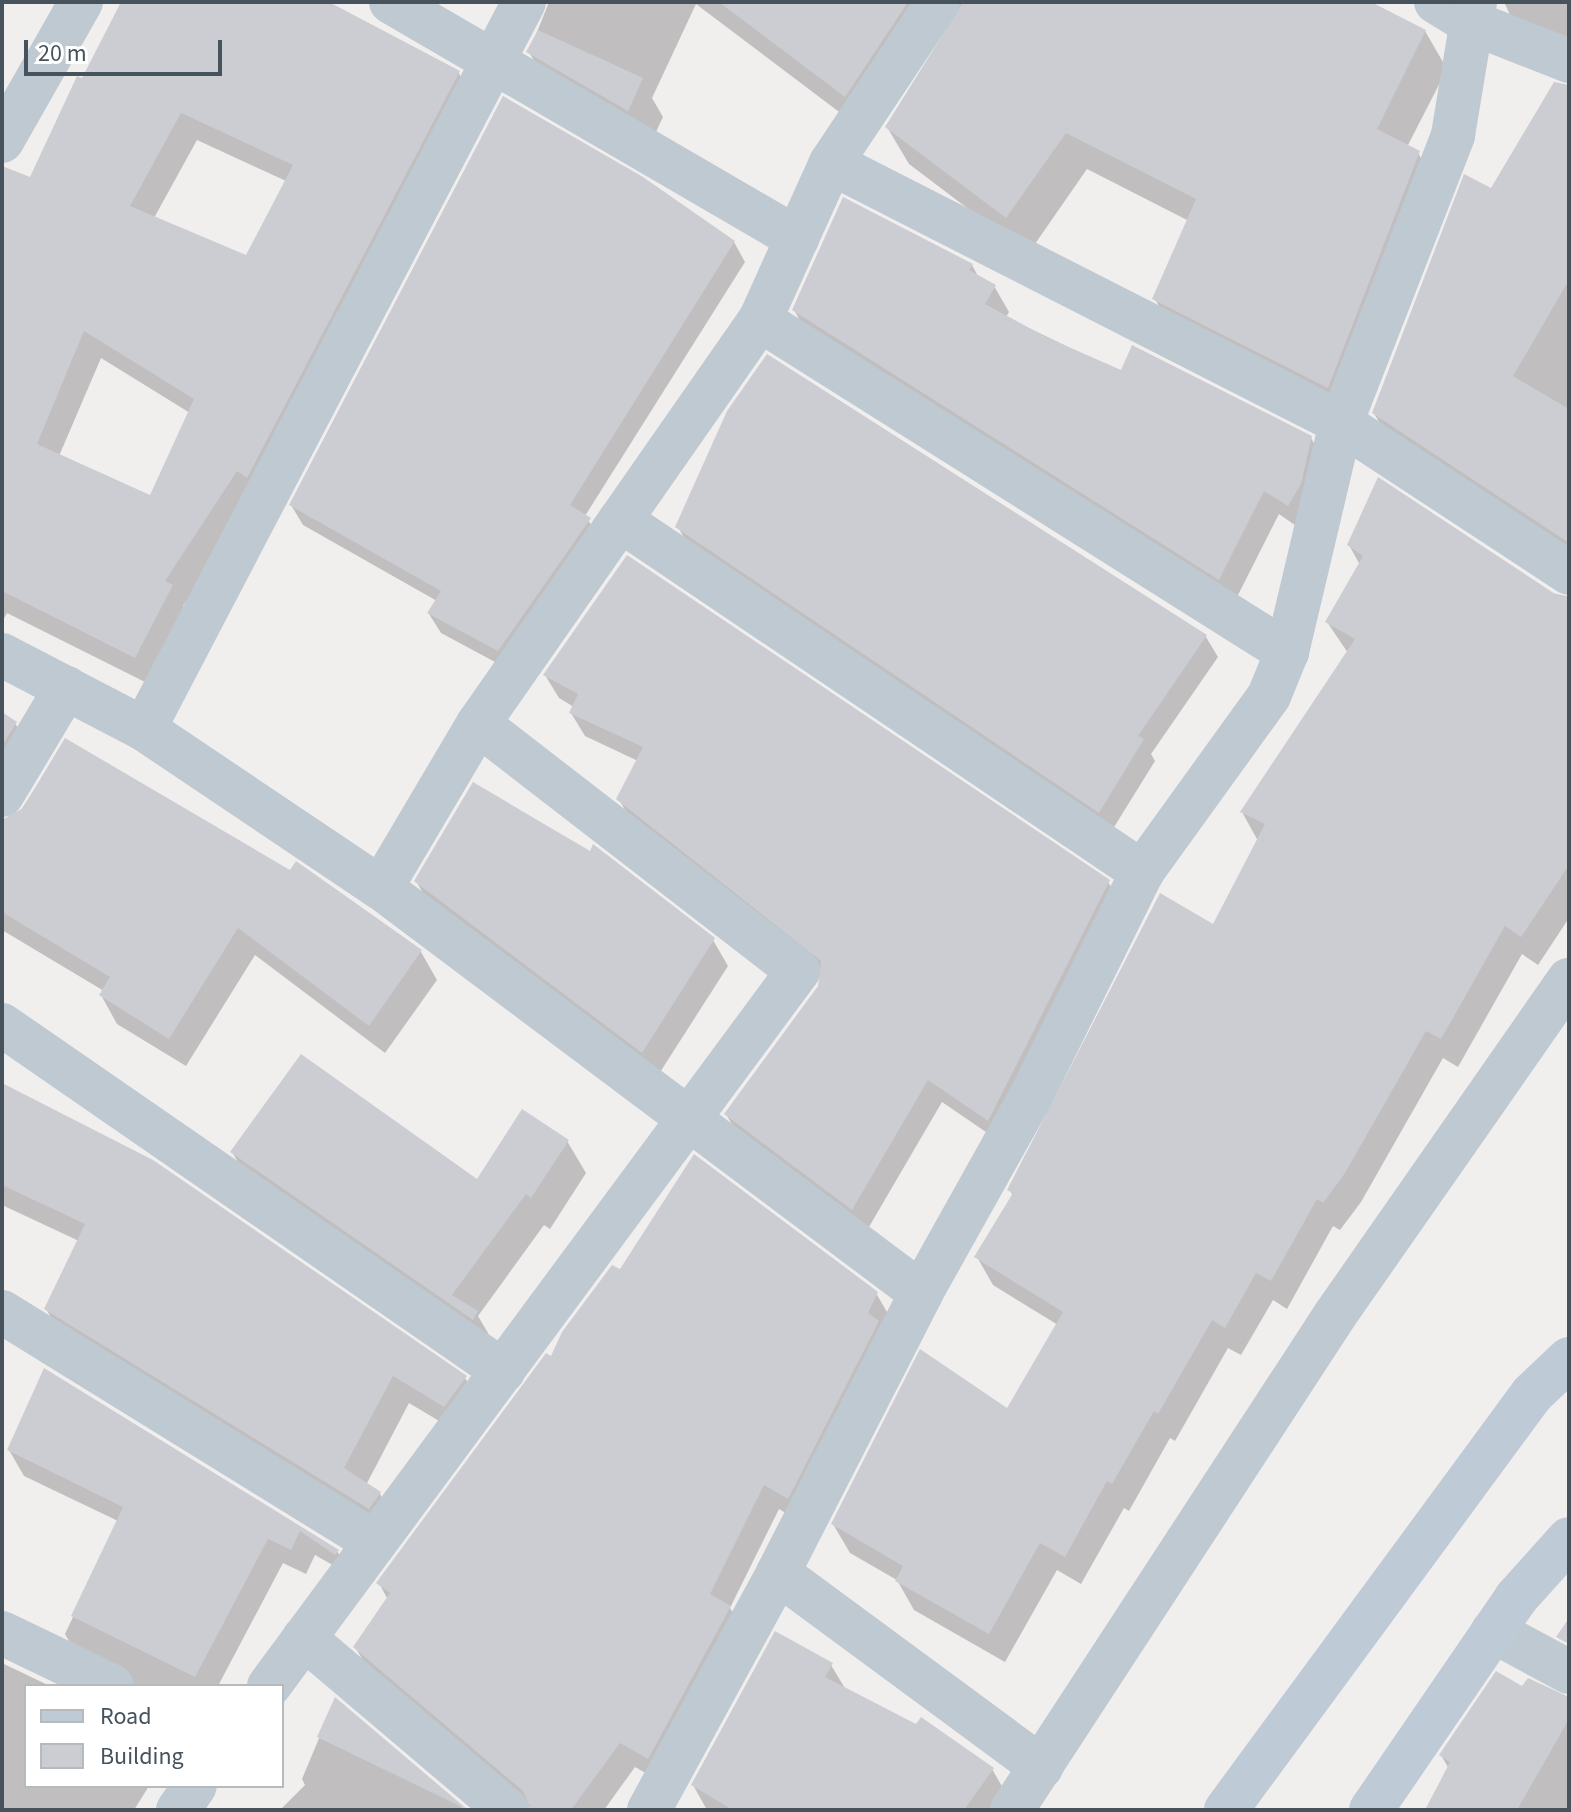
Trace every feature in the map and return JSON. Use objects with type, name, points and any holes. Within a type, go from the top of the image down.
[{"type":"main road","points":[[1226,1810],[1532,1394],[1569,1359]]},
{"type":"main road","points":[[1371,1810],[1493,1631],[1569,1539]]},
{"type":"street","points":[[9,112],[81,2]]},
{"type":"street","points":[[391,2],[797,238]]},
{"type":"street","points":[[144,729],[524,2]]},
{"type":"street","points":[[381,888],[478,724],[760,320],[831,163],[938,2]]},
{"type":"street","points":[[649,1810],[778,1573],[921,1293],[1029,1100],[1142,872],[1269,696],[1287,652],[1341,423],[1453,135],[1460,8],[1569,61]]},
{"type":"street","points":[[831,163],[1341,423],[1569,573]]},
{"type":"street","points":[[760,320],[1287,652]]},
{"type":"street","points":[[620,520],[1142,872]]},
{"type":"street","points":[[2,655],[144,729],[381,888],[687,1121],[921,1293]]},
{"type":"street","points":[[2,795],[66,688]]},
{"type":"street","points":[[270,1684],[798,971],[478,724]]},
{"type":"street","points":[[1012,1810],[1335,1315],[1569,980]]},
{"type":"street","points":[[2,1025],[503,1371]]},
{"type":"street","points":[[2,1312],[374,1542]]},
{"type":"street","points":[[778,1573],[1041,1767]]},
{"type":"street","points":[[1493,1631],[1569,1672]]},
{"type":"street","points":[[2,1633],[108,1684]]},
{"type":"street","points":[[304,1638],[507,1810]]},
{"type":"street","points":[[178,1810],[194,1788]]},
{"type":"building","points":[[121,2],[329,2],[460,71],[247,478],[237,471],[165,581],[173,585],[135,658],[2,591],[2,166],[30,177],[77,76],[82,78]],"holes":[[[181,113],[293,165],[246,255],[130,206]],[[84,331],[194,399],[150,495],[37,444]]]},
{"type":"building","points":[[719,2],[908,2],[845,97]]},
{"type":"building","points":[[963,2],[1371,2],[1426,30],[1377,129],[1420,151],[1328,388],[1152,299],[1196,199],[1066,133],[1006,218],[885,127]]},
{"type":"building","points":[[538,30],[643,78],[628,111],[526,52]]},
{"type":"building","points":[[1554,82],[1569,85],[1569,280],[1513,376],[1569,409],[1569,543],[1372,413],[1464,174],[1491,188]]},
{"type":"building","points":[[503,96],[643,177],[735,241],[570,505],[591,518],[498,651],[427,613],[441,591],[289,505]]},
{"type":"building","points":[[843,197],[973,264],[969,270],[996,285],[985,304],[1046,337],[1121,370],[1132,345],[1312,436],[1301,484],[1288,506],[1264,491],[1219,580],[792,310]]},
{"type":"building","points":[[767,354],[1207,635],[1138,736],[1144,739],[1099,813],[675,527],[727,411]]},
{"type":"building","points":[[1378,477],[1555,594],[1569,598],[1569,865],[1521,937],[1505,926],[1441,1039],[1426,1031],[1345,1173],[1323,1203],[1317,1199],[1271,1281],[1256,1273],[1225,1328],[1212,1320],[1158,1414],[1154,1411],[1112,1484],[1107,1481],[1065,1557],[1040,1543],[989,1634],[895,1581],[903,1566],[831,1524],[920,1349],[1007,1408],[1063,1312],[974,1257],[1013,1193],[1007,1190],[1160,893],[1213,924],[1265,824],[1240,812],[1355,639],[1325,622],[1363,556],[1347,545]]},
{"type":"building","points":[[627,555],[1110,880],[988,1121],[928,1080],[852,1210],[724,1114],[818,986],[821,961],[616,799],[643,747],[569,713],[578,694],[543,675]]},
{"type":"building","points":[[2,712],[17,722],[2,746]]},
{"type":"building","points":[[65,738],[290,870],[296,861],[422,950],[369,1026],[238,928],[169,1039],[99,995],[110,977],[2,912],[2,820],[23,808]]},
{"type":"building","points":[[473,782],[590,851],[593,844],[715,938],[642,1053],[414,881]]},
{"type":"building","points":[[301,1054],[477,1179],[522,1109],[569,1140],[531,1198],[526,1194],[452,1295],[478,1311],[473,1320],[230,1152]]},
{"type":"building","points":[[2,1083],[153,1160],[467,1376],[444,1407],[393,1376],[344,1468],[381,1492],[369,1509],[44,1309],[85,1224],[2,1185]]},
{"type":"building","points":[[694,1154],[878,1292],[868,1313],[879,1321],[788,1499],[764,1485],[710,1594],[731,1606],[648,1759],[620,1743],[571,1810],[531,1810],[523,1791],[353,1647],[390,1593],[376,1583],[546,1353],[551,1356],[562,1332],[612,1265],[620,1269]]},
{"type":"building","points":[[44,1368],[339,1550],[335,1555],[300,1531],[291,1550],[268,1539],[195,1677],[71,1616],[123,1507],[7,1450]]},
{"type":"building","points":[[1569,1618],[1569,1644],[1556,1637]]},
{"type":"building","points":[[775,1631],[833,1663],[825,1677],[916,1724],[921,1717],[994,1768],[964,1810],[733,1810],[691,1785]]},
{"type":"building","points":[[1496,1671],[1522,1686],[1528,1678],[1569,1697],[1569,1719],[1517,1810],[1425,1810],[1450,1762],[1439,1755]]},
{"type":"building","points":[[335,1697],[468,1810],[317,1737]]}]
